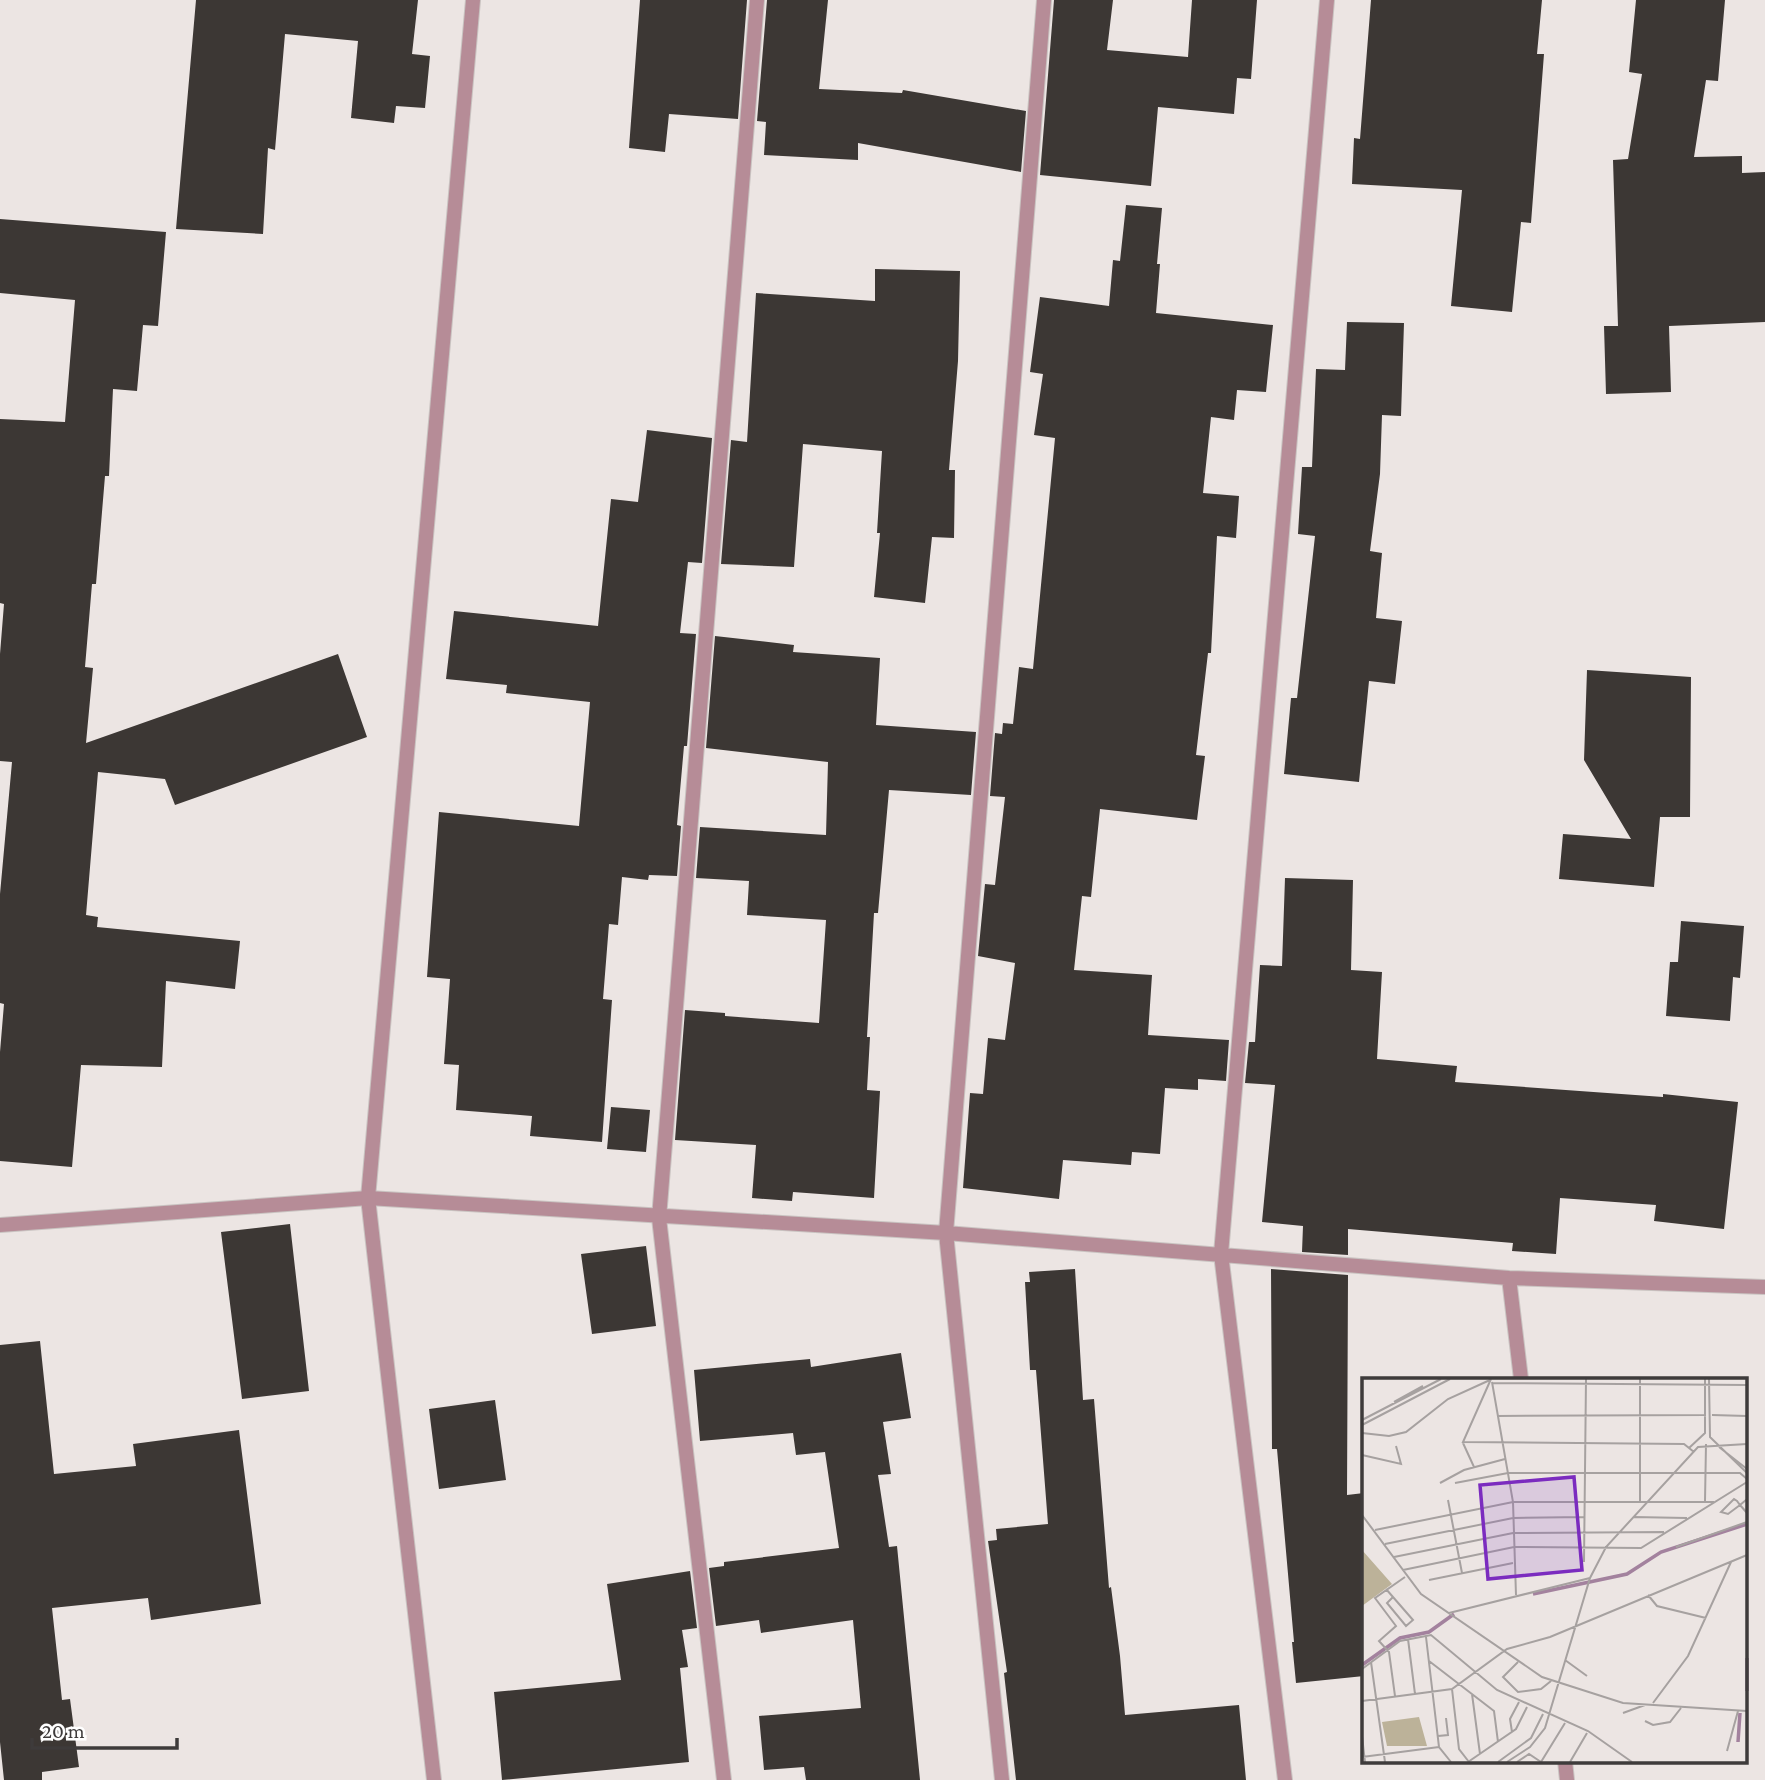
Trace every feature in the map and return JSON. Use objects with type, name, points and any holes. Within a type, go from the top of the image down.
[{"type":"street","points":[[434,1780],[368,1198],[473,0]]},
{"type":"street","points":[[724,1780],[659,1217],[757,0]]},
{"type":"street","points":[[1003,1780],[946,1233],[1044,0]]},
{"type":"street","points":[[1285,1780],[1221,1254],[1327,0]]},
{"type":"street","points":[[0,1225],[368,1198],[946,1233],[1509,1278],[1765,1287]]},
{"type":"street","points":[[1509,1278],[1521,1378]]},
{"type":"street","points":[[1565,1762],[1567,1780]]},
{"type":"building","points":[[196,0],[418,0],[412,54],[430,56],[425,108],[396,106],[394,123],[351,118],[358,41],[285,34],[275,150],[268,148],[263,234],[176,229]]},
{"type":"building","points":[[640,0],[747,0],[738,119],[669,114],[665,152],[629,148]]},
{"type":"building","points":[[767,0],[828,0],[819,89],[902,93],[903,90],[1026,111],[1021,172],[858,143],[858,160],[764,155],[766,122],[757,121]]},
{"type":"building","points":[[1054,0],[1113,0],[1107,50],[1188,57],[1192,0],[1257,0],[1251,79],[1237,78],[1234,114],[1158,107],[1151,186],[1040,175]]},
{"type":"building","points":[[1371,0],[1542,0],[1537,54],[1544,54],[1531,223],[1521,222],[1512,312],[1451,306],[1462,190],[1352,184],[1354,138],[1360,139]]},
{"type":"building","points":[[1636,0],[1725,0],[1718,81],[1706,80],[1694,157],[1742,156],[1742,173],[1765,172],[1765,322],[1669,326],[1671,392],[1606,394],[1604,326],[1618,326],[1613,160],[1628,159],[1642,74],[1629,72]]},
{"type":"building","points":[[1126,205],[1162,208],[1156,313],[1273,325],[1266,392],[1237,390],[1234,420],[1211,417],[1203,493],[1239,496],[1236,538],[1217,536],[1211,653],[1208,653],[1196,755],[1205,756],[1197,820],[1100,809],[1091,897],[1082,896],[1074,970],[1152,975],[1148,1035],[1229,1040],[1226,1081],[1198,1079],[1198,1090],[1165,1088],[1160,1154],[1132,1152],[1131,1165],[1063,1160],[1059,1199],[963,1188],[970,1093],[983,1094],[988,1038],[1005,1040],[1015,963],[978,956],[985,884],[995,885],[1005,797],[990,796],[995,733],[1002,734],[1003,723],[1013,724],[1019,667],[1033,669],[1055,438],[1034,435],[1043,374],[1030,372],[1040,297],[1109,306],[1113,260],[1120,261]]},
{"type":"building","points":[[0,219],[166,232],[158,326],[143,325],[137,391],[113,389],[109,476],[105,476],[96,584],[92,584],[85,667],[93,668],[86,743],[338,654],[367,737],[175,805],[165,779],[98,772],[86,915],[98,917],[97,927],[240,941],[235,989],[166,981],[162,1067],[81,1065],[72,1167],[0,1161],[0,1052],[4,1004],[0,1003],[0,894],[12,762],[0,761],[0,654],[4,604],[0,603],[0,419],[65,422],[75,300],[0,293]]},
{"type":"building","points":[[875,269],[960,271],[958,361],[949,470],[955,470],[954,538],[932,537],[925,603],[874,597],[880,533],[877,533],[882,451],[803,444],[794,567],[721,564],[731,440],[747,442],[756,293],[875,301]]},
{"type":"building","points":[[1347,322],[1404,323],[1401,416],[1382,415],[1380,474],[1370,551],[1382,553],[1376,618],[1402,621],[1395,684],[1369,681],[1359,782],[1284,774],[1291,698],[1297,698],[1315,536],[1298,534],[1302,467],[1312,467],[1316,369],[1345,370]]},
{"type":"building","points":[[647,430],[712,438],[702,563],[688,562],[680,633],[696,634],[687,746],[684,746],[677,825],[681,826],[677,876],[649,875],[648,880],[622,877],[618,925],[609,924],[603,999],[612,1000],[602,1142],[530,1136],[532,1116],[456,1110],[459,1065],[444,1064],[450,979],[427,977],[439,812],[579,826],[590,702],[506,693],[507,685],[446,679],[454,611],[598,626],[611,499],[638,502]]},
{"type":"building","points":[[715,636],[794,645],[793,652],[880,658],[876,725],[976,732],[971,795],[889,790],[878,913],[874,913],[867,1037],[870,1037],[867,1090],[880,1091],[874,1198],[793,1192],[792,1201],[752,1198],[756,1145],[675,1140],[685,1010],[725,1013],[725,1016],[819,1023],[826,920],[747,915],[749,881],[696,878],[700,827],[826,835],[828,762],[706,748]]},
{"type":"building","points":[[1587,670],[1691,677],[1690,817],[1660,817],[1654,887],[1559,879],[1563,834],[1631,839],[1584,760]]},
{"type":"building","points":[[1285,878],[1353,880],[1351,970],[1382,972],[1377,1059],[1457,1066],[1455,1082],[1663,1097],[1663,1094],[1738,1102],[1724,1229],[1654,1221],[1656,1205],[1560,1198],[1556,1254],[1512,1251],[1513,1243],[1348,1229],[1348,1255],[1302,1252],[1303,1226],[1262,1222],[1275,1085],[1245,1083],[1249,1042],[1255,1042],[1260,965],[1282,966]]},
{"type":"building","points":[[1681,921],[1744,926],[1740,978],[1733,977],[1730,1021],[1666,1016],[1670,962],[1678,962]]},
{"type":"building","points":[[611,1107],[650,1110],[646,1152],[607,1149]]},
{"type":"building","points":[[290,1224],[309,1391],[242,1399],[221,1232]]},
{"type":"building","points":[[646,1246],[656,1326],[592,1334],[581,1254]]},
{"type":"building","points":[[1075,1269],[1083,1400],[1094,1399],[1109,1588],[1111,1587],[1120,1656],[1125,1715],[1239,1705],[1246,1780],[1016,1780],[1004,1673],[1007,1672],[988,1541],[997,1540],[996,1529],[1048,1524],[1036,1370],[1030,1370],[1025,1282],[1030,1282],[1029,1272]]},
{"type":"building","points":[[1271,1269],[1348,1275],[1347,1495],[1362,1493],[1362,1676],[1296,1683],[1277,1449],[1272,1449]]},
{"type":"building","points":[[40,1341],[54,1474],[136,1466],[133,1444],[239,1430],[261,1604],[151,1620],[148,1598],[52,1608],[62,1700],[70,1699],[79,1767],[42,1772],[42,1780],[4,1780],[0,1742],[0,1345]]},
{"type":"building","points":[[901,1353],[911,1418],[883,1422],[891,1474],[878,1475],[889,1547],[897,1546],[920,1780],[806,1780],[804,1767],[764,1770],[759,1716],[861,1708],[853,1620],[761,1633],[759,1620],[716,1626],[709,1568],[724,1566],[724,1562],[839,1548],[825,1452],[796,1455],[793,1433],[700,1441],[694,1370],[810,1359],[811,1367]]},
{"type":"building","points":[[495,1400],[506,1480],[439,1489],[429,1409]]},
{"type":"building","points":[[690,1571],[697,1628],[682,1630],[688,1667],[680,1668],[689,1762],[502,1780],[494,1692],[621,1680],[607,1584]]}]
